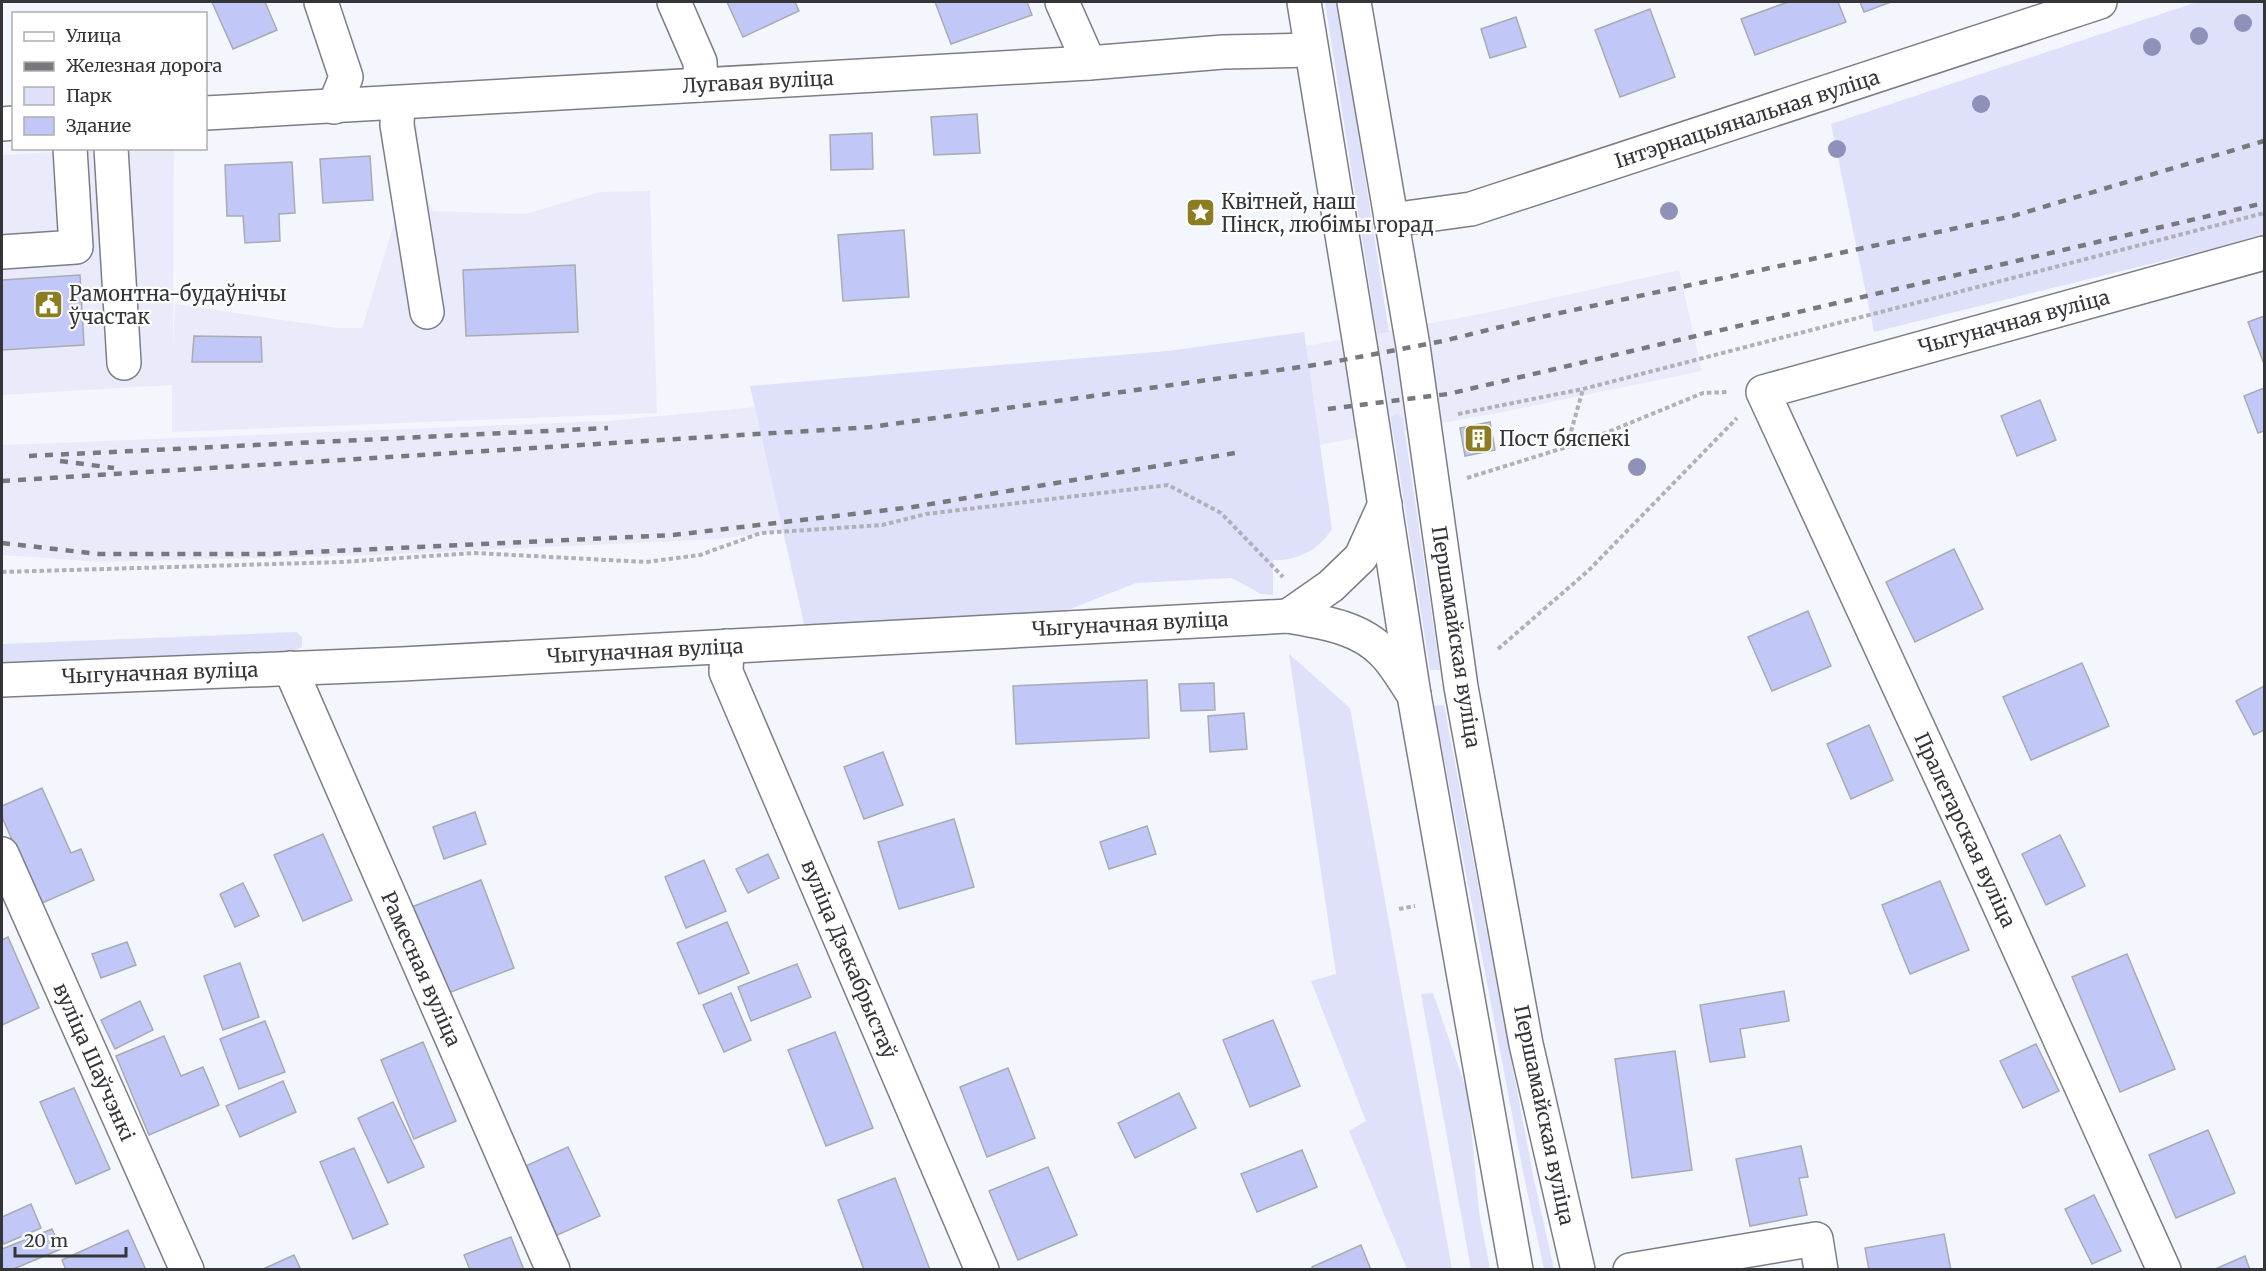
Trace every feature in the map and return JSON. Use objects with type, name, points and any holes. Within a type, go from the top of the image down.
[{"type":"street","points":[[321,2],[346,77],[334,107]]},
{"type":"street","points":[[674,2],[700,62],[701,86]]},
{"type":"street","points":[[1062,2],[1089,63]]},
{"type":"street","points":[[1304,2],[1414,695],[1516,1269]]},
{"type":"street","name":"Першамайская вуліца","points":[[1354,2],[1413,346],[1465,710],[1526,1044],[1578,1269]]},
{"type":"street","name":"Інтэрнацыянальная вуліца","points":[[1391,220],[1471,209],[2055,9],[2100,2]]},
{"type":"street","name":"Лугавая вуліца","points":[[207,113],[1089,63],[1222,52],[1311,50]]},
{"type":"street","points":[[398,103],[397,125],[427,312]]},
{"type":"street","points":[[2,252],[76,248],[70,150]]},
{"type":"street","points":[[111,150],[124,363]]},
{"type":"street","name":"Чыгуначная вуліца","points":[[1763,392],[2265,253]]},
{"type":"street","name":"Пралетарская вуліца","points":[[1763,392],[1974,849],[2164,1269]]},
{"type":"street","points":[[1288,616],[1331,586],[1361,557],[1385,504]]},
{"type":"street","name":"Чыгуначная вуліца","points":[[2,680],[290,668],[1288,616],[1324,622],[1369,639],[1386,654],[1414,695]]},
{"type":"street","name":"вуліца Дзекабрыстаў","points":[[727,646],[726,672],[982,1269]]},
{"type":"street","name":"Рамесная вуліца","points":[[290,668],[553,1269]]},
{"type":"street","name":"вуліца Шаўчэнкі","points":[[2,854],[187,1269]]},
{"type":"street","points":[[1630,1269],[1816,1239],[1821,1269]]},
{"type":"path","points":[[1451,415],[1582,389],[2265,213]]},
{"type":"path","points":[[1566,446],[1582,389]]},
{"type":"path","points":[[1463,479],[1586,441],[1703,393],[1763,392]]},
{"type":"path","points":[[1498,650],[1588,571],[1763,392]]},
{"type":"path","points":[[2,572],[342,562],[475,553],[646,562],[700,555],[760,533],[882,525],[926,514],[1168,485],[1221,513],[1286,579]]},
{"type":"shaded area","points":[[417,125],[421,185],[433,211],[525,214],[600,192],[650,191],[657,413],[172,432],[172,385],[2,395],[2,155],[87,150],[174,150],[173,347],[175,304],[338,328],[362,328],[395,220],[386,126]]},
{"type":"shaded area","points":[[1679,270],[1702,371],[1498,413],[1280,452],[921,513],[719,539],[374,555],[99,562],[2,555],[2,445],[607,421],[1140,371],[1262,354],[1480,314]]},
{"type":"green space","points":[[1325,2],[1338,2],[1389,332],[1377,334]]},
{"type":"green space","points":[[2197,2],[2264,2],[2264,236],[1874,332],[1831,124]]},
{"type":"green space","points":[[1304,332],[1332,529],[1321,543],[1307,553],[1291,559],[1273,560],[1273,595],[1261,594],[1232,578],[1136,583],[1073,608],[1044,616],[805,628],[750,386],[1168,351]]},
{"type":"green space","points":[[1396,413],[1403,419],[1440,670],[1430,670],[1391,419]]},
{"type":"green space","points":[[296,632],[302,637],[302,647],[294,651],[2,663],[2,644]]},
{"type":"green space","points":[[1289,654],[1350,708],[1452,1269],[1407,1269],[1349,1131],[1366,1121],[1311,981],[1336,974]]},
{"type":"green space","points":[[1444,705],[1534,1180],[1554,1269],[1544,1269],[1525,1182],[1434,706]]},
{"type":"green space","points":[[1433,993],[1468,1094],[1479,1212],[1490,1269],[1471,1269],[1421,994]]},
{"type":"building","points":[[212,2],[265,2],[277,30],[233,49]]},
{"type":"building","points":[[727,2],[795,2],[799,11],[743,37]]},
{"type":"building","points":[[935,2],[1027,2],[1032,15],[951,44]]},
{"type":"building","points":[[1788,2],[1838,2],[1846,22],[1755,55],[1741,19]]},
{"type":"building","points":[[1860,2],[1891,2],[1864,12]]},
{"type":"building","points":[[1650,9],[1675,77],[1620,97],[1595,30]]},
{"type":"building","points":[[1516,17],[1526,47],[1490,58],[1481,29]]},
{"type":"building","points":[[977,114],[980,153],[934,155],[931,117]]},
{"type":"building","points":[[872,133],[873,169],[831,170],[830,135]]},
{"type":"building","points":[[370,156],[373,200],[323,203],[320,159]]},
{"type":"building","points":[[292,162],[295,213],[279,214],[280,241],[245,243],[243,216],[227,216],[225,165]]},
{"type":"building","points":[[904,230],[909,297],[843,301],[838,235]]},
{"type":"building","points":[[575,265],[578,332],[466,336],[463,270]]},
{"type":"building","points":[[80,275],[84,345],[2,350],[2,280]]},
{"type":"building","points":[[2264,316],[2264,364],[2248,322]]},
{"type":"building","points":[[194,336],[261,337],[262,362],[192,362]]},
{"type":"building","points":[[2264,388],[2264,431],[2258,433],[2244,396]]},
{"type":"building","points":[[2040,400],[2056,440],[2017,456],[2001,416]]},
{"type":"building","name":"Пост бяспекі","points":[[1490,422],[1495,450],[1465,456],[1460,428]]},
{"type":"building","points":[[1954,549],[1983,609],[1915,642],[1886,582]]},
{"type":"building","points":[[1808,611],[1831,666],[1772,691],[1748,637]]},
{"type":"building","points":[[2082,663],[2109,726],[2031,760],[2003,697]]},
{"type":"building","points":[[1147,680],[1149,738],[1016,744],[1013,686]]},
{"type":"building","points":[[1214,683],[1215,710],[1181,711],[1179,684]]},
{"type":"building","points":[[2264,686],[2264,730],[2254,735],[2236,701]]},
{"type":"building","points":[[1244,713],[1247,749],[1210,752],[1208,716]]},
{"type":"building","points":[[1869,725],[1893,780],[1851,799],[1827,744]]},
{"type":"building","points":[[883,752],[903,805],[864,819],[844,767]]},
{"type":"building","points":[[42,788],[71,853],[81,849],[94,880],[40,904],[2,817],[2,806]]},
{"type":"building","points":[[475,812],[486,844],[444,859],[433,827]]},
{"type":"building","points":[[954,819],[974,887],[899,909],[878,842]]},
{"type":"building","points":[[1147,826],[1156,854],[1109,869],[1100,842]]},
{"type":"building","points":[[323,834],[352,900],[303,921],[274,855]]},
{"type":"building","points":[[2060,835],[2085,886],[2046,905],[2022,854]]},
{"type":"building","points":[[768,854],[779,878],[748,893],[736,869]]},
{"type":"building","points":[[704,860],[726,911],[686,928],[665,877]]},
{"type":"building","points":[[481,880],[514,968],[443,995],[409,908]]},
{"type":"building","points":[[1940,881],[1969,950],[1910,974],[1882,905]]},
{"type":"building","points":[[243,883],[259,916],[235,927],[220,894]]},
{"type":"building","points":[[727,922],[749,973],[699,994],[677,943]]},
{"type":"building","points":[[8,937],[39,1008],[2,1025],[2,940]]},
{"type":"building","points":[[127,942],[136,965],[101,978],[92,954]]},
{"type":"building","points":[[2127,954],[2175,1069],[2120,1092],[2072,977]]},
{"type":"building","points":[[240,963],[259,1017],[223,1030],[204,976]]},
{"type":"building","points":[[797,964],[811,997],[751,1021],[738,987]]},
{"type":"building","points":[[1784,991],[1789,1021],[1740,1029],[1745,1057],[1710,1062],[1700,1005]]},
{"type":"building","points":[[731,993],[751,1040],[724,1052],[703,1005]]},
{"type":"building","points":[[140,1001],[153,1030],[115,1049],[101,1020]]},
{"type":"building","points":[[1273,1020],[1300,1086],[1250,1107],[1223,1040]]},
{"type":"building","points":[[265,1021],[285,1072],[239,1089],[220,1039]]},
{"type":"building","points":[[835,1032],[873,1128],[826,1146],[788,1050]]},
{"type":"building","points":[[164,1036],[181,1076],[203,1067],[219,1105],[149,1135],[116,1056]]},
{"type":"building","points":[[423,1042],[456,1121],[414,1139],[381,1060]]},
{"type":"building","points":[[2036,1044],[2059,1091],[2023,1108],[2000,1061]]},
{"type":"building","points":[[1675,1051],[1692,1170],[1632,1178],[1615,1059]]},
{"type":"building","points":[[1008,1068],[1035,1138],[987,1157],[960,1087]]},
{"type":"building","points":[[283,1081],[296,1112],[240,1137],[226,1106]]},
{"type":"building","points":[[74,1088],[110,1169],[76,1184],[40,1102]]},
{"type":"building","points":[[1179,1093],[1196,1128],[1135,1158],[1118,1123]]},
{"type":"building","points":[[393,1102],[424,1167],[388,1183],[358,1118]]},
{"type":"building","points":[[2208,1130],[2235,1193],[2176,1218],[2149,1155]]},
{"type":"building","points":[[1801,1146],[1808,1177],[1799,1178],[1807,1215],[1750,1226],[1736,1159]]},
{"type":"building","points":[[568,1147],[600,1216],[553,1237],[521,1168]]},
{"type":"building","points":[[354,1148],[388,1224],[353,1239],[320,1162]]},
{"type":"building","points":[[1302,1150],[1317,1187],[1257,1212],[1241,1174]]},
{"type":"building","points":[[1048,1167],[1077,1235],[1018,1260],[989,1191]]},
{"type":"building","points":[[895,1178],[930,1270],[864,1270],[838,1200]]},
{"type":"building","points":[[2094,1195],[2121,1251],[2092,1264],[2065,1209]]},
{"type":"building","points":[[31,1204],[41,1228],[4,1244],[2,1217]]},
{"type":"building","points":[[52,1229],[61,1249],[11,1270],[2,1270],[2,1249]]},
{"type":"building","points":[[128,1230],[146,1270],[66,1270],[62,1260]]},
{"type":"building","points":[[1944,1234],[1951,1270],[1869,1270],[1865,1248]]},
{"type":"building","points":[[511,1237],[524,1270],[470,1270],[464,1255]]},
{"type":"building","points":[[1361,1245],[1371,1270],[1313,1270],[1312,1267]]},
{"type":"building","points":[[294,1255],[301,1270],[261,1270]]},
{"type":"building","points":[[2245,1256],[2250,1270],[2213,1270]]},
{"type":"railway","points":[[2,481],[871,427],[1322,364],[1443,341],[1541,317],[2013,216],[2264,141]]},
{"type":"railway","points":[[1328,409],[1448,394],[2264,203]]},
{"type":"railway","points":[[29,456],[608,428]]},
{"type":"railway","points":[[2,543],[99,554],[271,554],[673,535],[913,507],[1235,453]]},
{"type":"railway","points":[[60,461],[114,468]]},
{"type":"place","name":"Квітней, наш Пінск, любімы горад","points":[[1200,213]]},
{"type":"place","name":"Рамонтна-будаўнічы ўчастак","points":[[48,305]]},
{"type":"place","name":"Пост бяспекі","points":[[1478,439]]}]
